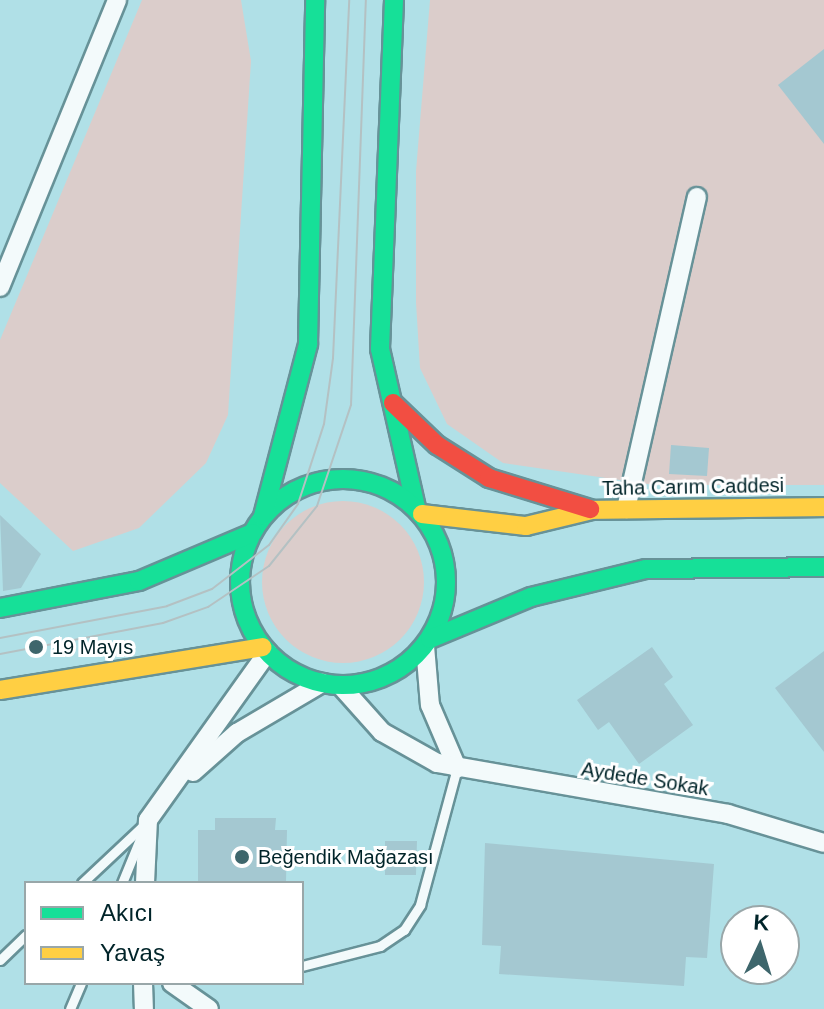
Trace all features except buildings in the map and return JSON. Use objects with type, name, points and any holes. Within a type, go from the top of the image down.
[{"type":"main road","points":[[265,649],[240,588],[308,344],[315,0]]},
{"type":"main road","points":[[0,690],[265,649],[331,684],[396,671],[427,642],[443,613],[447,575],[419,511],[380,349],[394,0]]},
{"type":"main road","points":[[392,402],[437,445],[489,478],[592,510]]},
{"type":"main road","points":[[0,608],[139,581],[257,525],[299,489],[343,478],[384,486],[419,511]]},
{"type":"main road","name":"Taha Carım Caddesi","points":[[419,511],[526,526],[592,510],[824,507]]},
{"type":"main road","points":[[427,642],[531,597],[646,569],[824,567]]},
{"type":"street","points":[[0,287],[117,0]]},
{"type":"street","points":[[626,509],[697,197]]},
{"type":"street","points":[[427,642],[430,705],[457,768]]},
{"type":"street","points":[[145,881],[148,820],[265,649]]},
{"type":"street","points":[[148,820],[237,733],[331,684]]},
{"type":"street","name":"Aydede Sokak","points":[[331,684],[399,744],[457,768],[728,814],[824,843]]},
{"type":"street","points":[[143,985],[144,1009]]},
{"type":"street","points":[[175,985],[209,1009]]},
{"type":"lane","points":[[304,965],[380,946],[410,923],[457,768]]},
{"type":"lane","points":[[84,881],[148,820]]},
{"type":"lane","points":[[123,881],[148,820]]},
{"type":"lane","points":[[0,960],[24,937]]},
{"type":"lane","points":[[70,1009],[80,985]]},
{"type":"shaded area","points":[[142,0],[241,0],[251,61],[228,415],[206,463],[139,528],[73,551],[0,483],[0,340]]},
{"type":"shaded area","points":[[430,0],[824,0],[824,485],[654,485],[503,463],[447,424],[420,368],[416,303],[416,171]]},
{"type":"shaded area","points":[[343,501],[374,507],[401,524],[418,551],[424,582],[418,613],[401,640],[374,657],[343,663],[312,657],[285,640],[268,613],[262,582],[268,551],[285,524],[312,507]]},
{"type":"tram line","points":[[0,638],[167,606],[212,589],[269,545],[298,504],[324,424],[333,358],[349,0]]},
{"type":"tram line","points":[[0,654],[163,623],[208,607],[269,566],[317,506],[351,405],[366,0]]},
{"type":"traffic: fast","points":[[263,516],[308,344],[315,0]]},
{"type":"traffic: fast","points":[[394,0],[380,349],[416,507]]},
{"type":"traffic: fast","points":[[343,479],[383,486],[416,509],[439,542],[446,582],[439,622],[416,655],[383,678],[343,685],[303,678],[270,655],[247,622],[240,582],[247,542],[270,509],[303,486],[343,479]]},
{"type":"traffic: fast","points":[[0,608],[139,581],[252,533]]},
{"type":"traffic: fast","points":[[430,639],[531,597],[646,569],[824,567]]},
{"type":"traffic: slow","points":[[422,514],[526,526],[592,510],[824,507]]},
{"type":"traffic: slow","points":[[0,690],[263,647]]},
{"type":"traffic: jam","points":[[393,403],[437,445],[489,478],[590,509]]},
{"type":"place","name":"19 Mayıs","points":[[36,647]]},
{"type":"place","name":"Beğendik Mağazası","points":[[242,857]]}]
